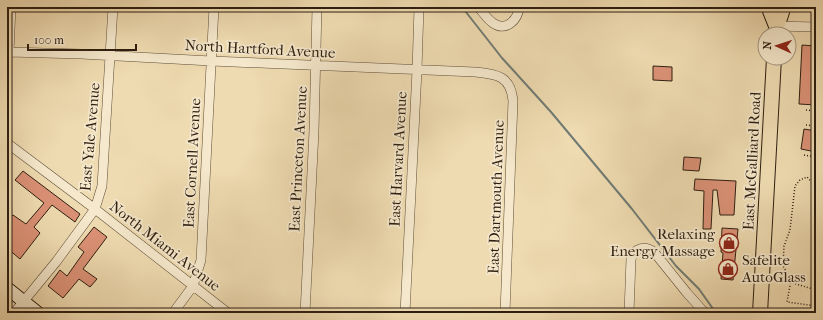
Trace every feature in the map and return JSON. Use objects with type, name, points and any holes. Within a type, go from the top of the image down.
[{"type":"main road","points":[[770,7],[775,26]]},
{"type":"main road","points":[[778,26],[783,12],[783,7]]},
{"type":"main road","name":"East McGalliard Road","points":[[760,313],[774,66]]},
{"type":"main road","points":[[7,288],[38,313]]},
{"type":"street","points":[[8,53],[11,7]]},
{"type":"street","name":"East Yale Avenue","points":[[14,313],[56,262],[95,209],[102,186],[113,7]]},
{"type":"street","name":"East Cornell Avenue","points":[[173,313],[193,286],[201,260],[214,7]]},
{"type":"street","name":"East Princeton Avenue","points":[[305,313],[316,66],[317,7]]},
{"type":"street","name":"East Harvard Avenue","points":[[405,313],[419,7]]},
{"type":"street","points":[[478,7],[495,25],[506,26],[517,17],[519,7]]},
{"type":"street","points":[[797,28],[816,27]]},
{"type":"street","name":"North Hartford Avenue","points":[[8,53],[81,54],[211,62],[492,74],[498,75],[507,83]]},
{"type":"street","name":"East Dartmouth Avenue","points":[[505,313],[514,101],[512,92],[507,83]]},
{"type":"street","name":"North Miami Avenue","points":[[7,144],[95,209],[228,313]]},
{"type":"street","points":[[629,313],[631,259],[634,252],[638,249],[648,248],[654,252],[705,313]]},
{"type":"path","points":[[806,110],[816,111]]},
{"type":"path","points":[[806,125],[816,126]]},
{"type":"path","points":[[804,155],[816,157]]},
{"type":"path","points":[[816,187],[807,177],[800,180],[795,186],[790,230],[784,246],[782,266],[791,280],[796,284],[816,290]]},
{"type":"path","points":[[791,280],[787,302],[816,306]]},
{"type":"building","points":[[802,45],[816,46],[816,105],[799,104]]},
{"type":"building","points":[[653,66],[672,67],[672,81],[653,80]]},
{"type":"building","points":[[804,129],[816,131],[816,152],[801,149]]},
{"type":"building","points":[[684,157],[701,158],[699,171],[683,170]]},
{"type":"building","points":[[23,171],[80,214],[75,222],[52,205],[34,227],[40,233],[20,259],[7,248],[7,221],[13,215],[26,224],[44,203],[15,180]]},
{"type":"building","points":[[695,179],[736,181],[734,215],[720,215],[717,190],[713,190],[711,229],[703,229],[704,191],[694,190]]},
{"type":"building","points":[[94,227],[107,237],[83,269],[97,279],[90,287],[79,279],[63,298],[48,286],[60,270],[67,276],[84,252],[78,247]]},
{"type":"building","points":[[722,228],[738,229],[733,280],[721,279],[723,253],[721,252]]},
{"type":"waterway","points":[[462,7],[502,58],[551,112],[632,209],[676,266],[699,289],[716,313]]},
{"type":"place","name":"Relaxing Energy Massage","points":[[729,243]]},
{"type":"place","name":"Safelite AutoGlass","points":[[728,269]]}]
